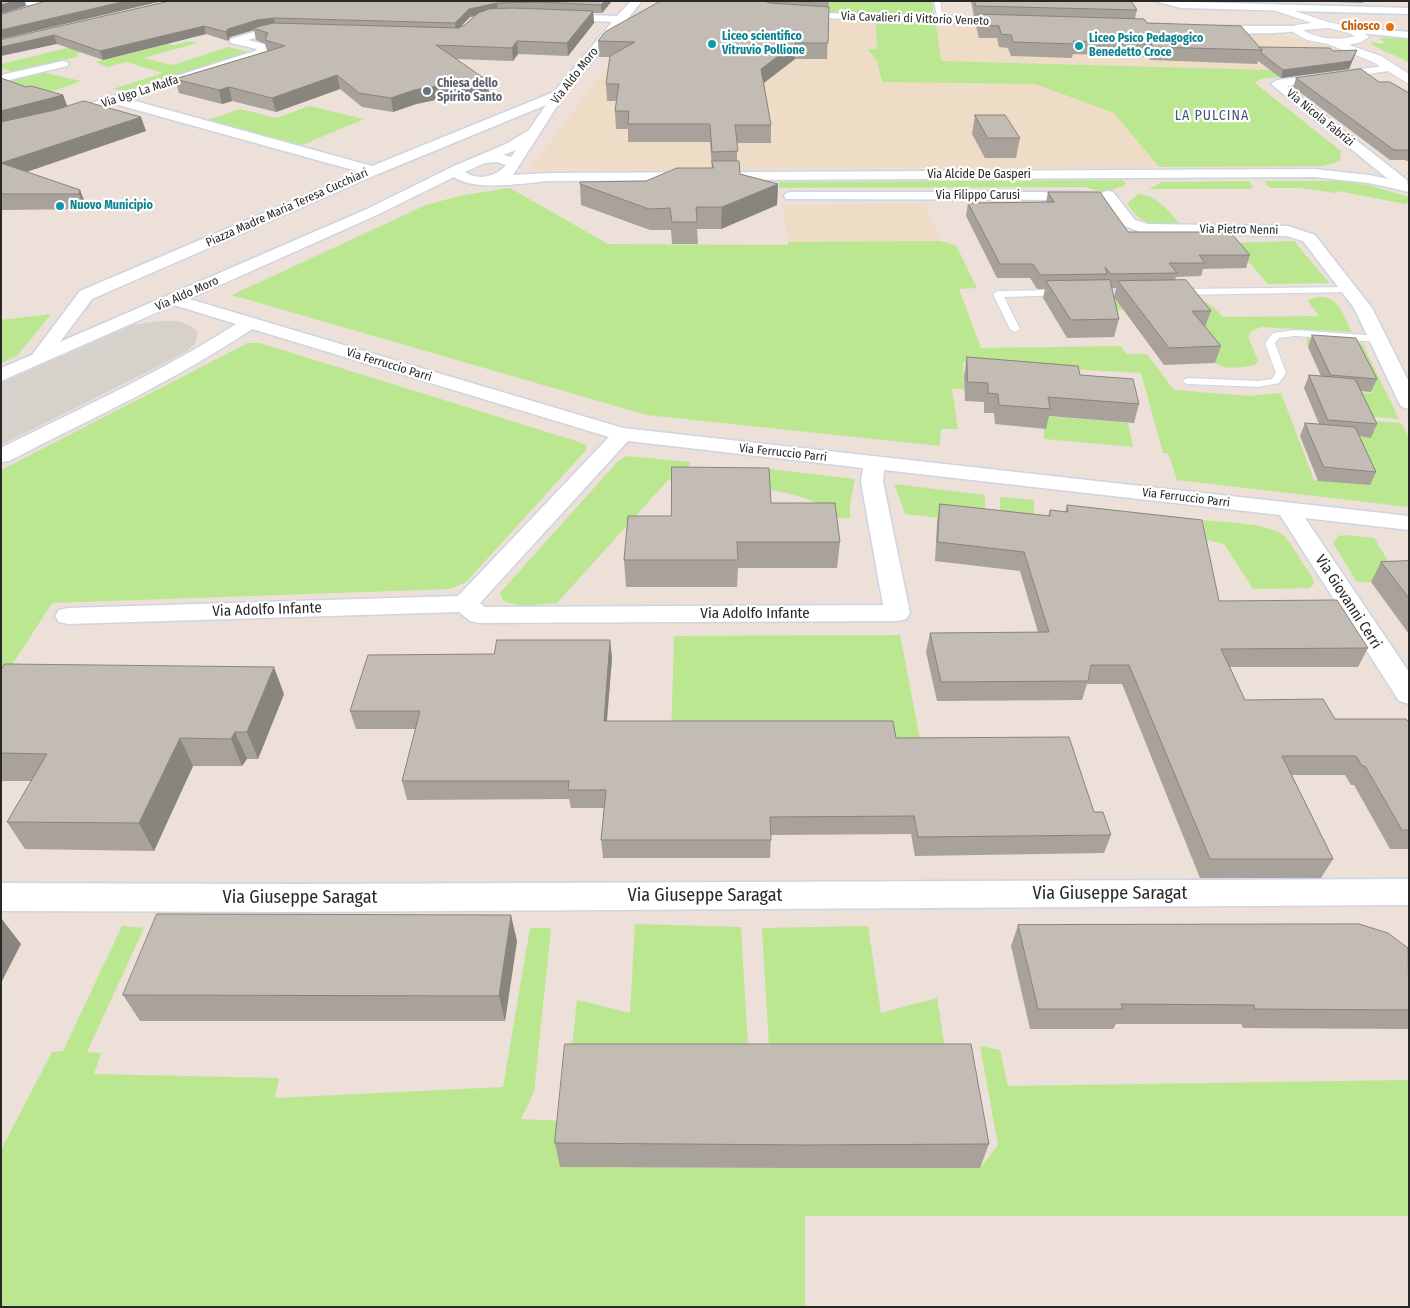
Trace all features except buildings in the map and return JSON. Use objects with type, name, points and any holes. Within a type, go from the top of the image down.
[{"type":"street","points":[[18,1],[44,6]]},
{"type":"street","name":"Via Aldo Moro","points":[[513,166],[558,95],[636,1]]},
{"type":"street","points":[[1160,1],[1181,5],[1409,11]]},
{"type":"street","points":[[1264,1],[1299,22],[1300,30]]},
{"type":"street","points":[[1274,7],[1357,35],[1377,60]]},
{"type":"street","name":"Via Cavalieri di Vittorio Veneto","points":[[779,13],[1024,23]]},
{"type":"street","points":[[543,16],[620,18]]},
{"type":"street","points":[[1198,28],[1300,30],[1328,25]]},
{"type":"street","points":[[1300,30],[1377,60],[1409,80]]},
{"type":"street","points":[[276,31],[305,32]]},
{"type":"street","name":"Via Ugo La Malfa","points":[[1,133],[55,119],[259,53],[264,47],[235,41],[260,33],[276,31]]},
{"type":"street","points":[[1322,40],[1357,35],[1409,35]]},
{"type":"street","points":[[5,76],[63,64]]},
{"type":"street","name":"Via Nicola Fabrizi","points":[[1391,68],[1278,84],[1408,187]]},
{"type":"street","points":[[373,171],[558,95]]},
{"type":"street","name":"Piazza Madre Maria Teresa Cucchiari","points":[[116,100],[373,171]]},
{"type":"street","name":"Via Aldo Moro","points":[[1,376],[372,212],[459,169],[511,147],[535,130]]},
{"type":"street","points":[[1314,173],[1347,166],[1357,160],[1357,148]]},
{"type":"street","name":"Via Alcide De Gasperi","points":[[486,159],[498,158],[525,174],[549,178]]},
{"type":"street","points":[[459,169],[457,174],[461,177],[488,180],[502,177],[513,166]]},
{"type":"street","name":"Piazza Madre Maria Teresa Cucchiari","points":[[38,359],[86,295],[373,171]]},
{"type":"street","name":"Via Alcide De Gasperi","points":[[488,180],[1314,173],[1369,179],[1408,187]]},
{"type":"street","name":"Via Filippo Carusi","points":[[791,196],[1121,192],[1162,174]]},
{"type":"street","name":"Via Aldo Moro","points":[[372,212],[412,199],[488,180]]},
{"type":"street","name":"Via Pietro Nenni","points":[[1121,192],[1130,223],[1146,229],[1288,231],[1309,238],[1363,308],[1409,403]]},
{"type":"street","name":"Via Ferruccio Parri","points":[[174,300],[623,434],[1409,523]]},
{"type":"street","points":[[1,456],[172,370],[215,346],[250,323]]},
{"type":"street","points":[[465,604],[623,434]]},
{"type":"street","name":"Via Adolfo Infante","points":[[68,616],[465,604],[478,615],[896,613],[872,482],[874,462]]},
{"type":"street","name":"Via Giovanni Cerri","points":[[1288,510],[1409,694]]},
{"type":"street","name":"Via Giuseppe Saragat","points":[[1,897],[306,898],[1409,892]]},
{"type":"lane","points":[[937,1],[941,20]]},
{"type":"lane","points":[[1172,292],[1350,290]]},
{"type":"lane","points":[[1015,329],[998,294],[1075,293]]},
{"type":"lane","points":[[1187,381],[1258,384],[1275,381],[1281,373],[1270,343],[1276,335],[1295,333],[1379,339]]},
{"type":"shaded area","points":[[655,1],[698,1],[777,19],[876,22],[877,49],[867,50],[877,61],[882,82],[1035,84],[1114,113],[1159,167],[537,170],[531,168]]},
{"type":"shaded area","points":[[936,23],[1276,34],[1335,47],[1347,55],[1273,70],[940,61]]},
{"type":"shaded area","points":[[925,204],[940,241],[788,242],[782,205]]},
{"type":"shaded area","points":[[159,321],[179,321],[193,327],[198,333],[195,344],[185,352],[153,369],[1,445],[1,383],[132,325]]},
{"type":"green space","points":[[829,1],[932,1],[934,16],[829,12]]},
{"type":"green space","points":[[876,22],[936,23],[941,61],[1272,70],[1305,55],[1337,71],[1260,79],[1255,83],[1341,151],[1340,161],[1323,166],[1159,167],[1114,113],[1035,84],[882,82],[877,61],[867,49],[877,49]]},
{"type":"green space","points":[[121,35],[135,40],[75,54],[80,56],[18,71],[1,68],[1,64]]},
{"type":"green space","points":[[1378,39],[1409,39],[1409,63],[1371,44],[1372,42],[1381,44],[1385,42]]},
{"type":"green space","points":[[189,41],[198,43],[143,58],[173,65],[228,47],[249,52],[126,92],[113,89],[163,73],[126,62],[108,67],[95,62],[168,44],[174,45]]},
{"type":"green space","points":[[41,72],[81,81],[32,99],[1,82]]},
{"type":"green space","points":[[309,106],[364,119],[302,145],[208,120],[240,109],[277,118]]},
{"type":"green space","points":[[1122,180],[1126,183],[1125,185],[1101,191],[1086,187],[779,188],[779,182]]},
{"type":"green space","points":[[1249,181],[1253,187],[1250,189],[1149,189],[1162,182]]},
{"type":"green space","points":[[1264,181],[1340,181],[1367,185],[1409,197],[1409,201],[1405,204],[1338,191],[1337,193],[1300,188],[1270,188]]},
{"type":"green space","points":[[510,188],[608,244],[788,245],[788,242],[940,241],[956,245],[977,288],[959,289],[981,348],[1121,346],[1126,354],[1147,354],[1174,390],[1249,396],[1281,393],[1314,480],[1369,485],[1349,440],[1363,420],[1401,423],[1409,438],[1409,507],[1177,480],[1168,453],[1163,453],[1141,373],[963,363],[964,389],[952,389],[958,429],[941,429],[940,446],[647,415],[232,295],[426,205],[459,196]]},
{"type":"green space","points":[[1139,194],[1157,201],[1180,224],[1156,224],[1143,220],[1132,211],[1127,203]]},
{"type":"green space","points":[[1294,241],[1329,283],[1268,284],[1232,243]]},
{"type":"green space","points":[[1181,296],[1204,301],[1223,317],[1319,316],[1308,301],[1315,297],[1323,297],[1334,301],[1352,332],[1262,327],[1251,331],[1248,337],[1258,360],[1255,365],[1229,368],[1215,363],[1214,340],[1190,308],[1115,310],[1049,298]]},
{"type":"green space","points":[[51,314],[17,356],[1,363],[1,320]]},
{"type":"green space","points":[[1307,338],[1362,343],[1399,419],[1364,416],[1352,392],[1373,393],[1353,350],[1307,345]]},
{"type":"green space","points":[[248,343],[260,343],[576,441],[586,445],[586,450],[466,582],[450,589],[52,603],[1,682],[1,470]]},
{"type":"green space","points":[[1044,416],[1128,423],[1133,447],[1044,439]]},
{"type":"green space","points":[[627,456],[691,462],[685,481],[669,479],[557,603],[520,606],[503,601],[500,593],[619,460]]},
{"type":"green space","points":[[769,469],[855,479],[850,504],[850,518],[839,518],[813,501],[765,489]]},
{"type":"green space","points":[[894,484],[985,495],[985,523],[905,514]]},
{"type":"green space","points":[[1000,497],[1034,500],[1034,529],[1000,525]]},
{"type":"green space","points":[[1203,520],[1267,528],[1285,536],[1312,577],[1314,584],[1309,588],[1253,589],[1224,544],[1207,540]]},
{"type":"green space","points":[[1338,536],[1374,538],[1401,582],[1357,582],[1333,543]]},
{"type":"green space","points":[[900,635],[920,739],[671,740],[674,636]]},
{"type":"green space","points":[[635,924],[741,927],[748,1048],[572,1047],[577,1000],[630,1013]]},
{"type":"green space","points":[[122,926],[144,928],[87,1052],[101,1053],[94,1074],[279,1078],[275,1098],[503,1087],[530,928],[551,928],[534,1092],[521,1119],[564,1121],[560,1167],[980,1168],[998,1145],[980,1046],[1000,1050],[1008,1086],[1409,1080],[1409,1216],[805,1216],[805,1307],[1,1307],[1,1150],[52,1052],[63,1051]]},
{"type":"green space","points":[[868,926],[881,1013],[937,998],[945,1048],[769,1048],[762,928]]},
{"type":"place","name":"Chiosco","points":[[1390,27]]},
{"type":"place","name":"Liceo scientifico Vitruvio Pollione","points":[[712,44]]},
{"type":"place","name":"Liceo Psico Pedagogico Benedetto Croce","points":[[1079,46]]},
{"type":"place","name":"Chiesa dello Spirito Santo","points":[[427,91]]},
{"type":"place","name":"Nuovo Municipio","points":[[60,206]]},
{"type":"district","name":"LA PULCINA","points":[[1212,116]]}]
